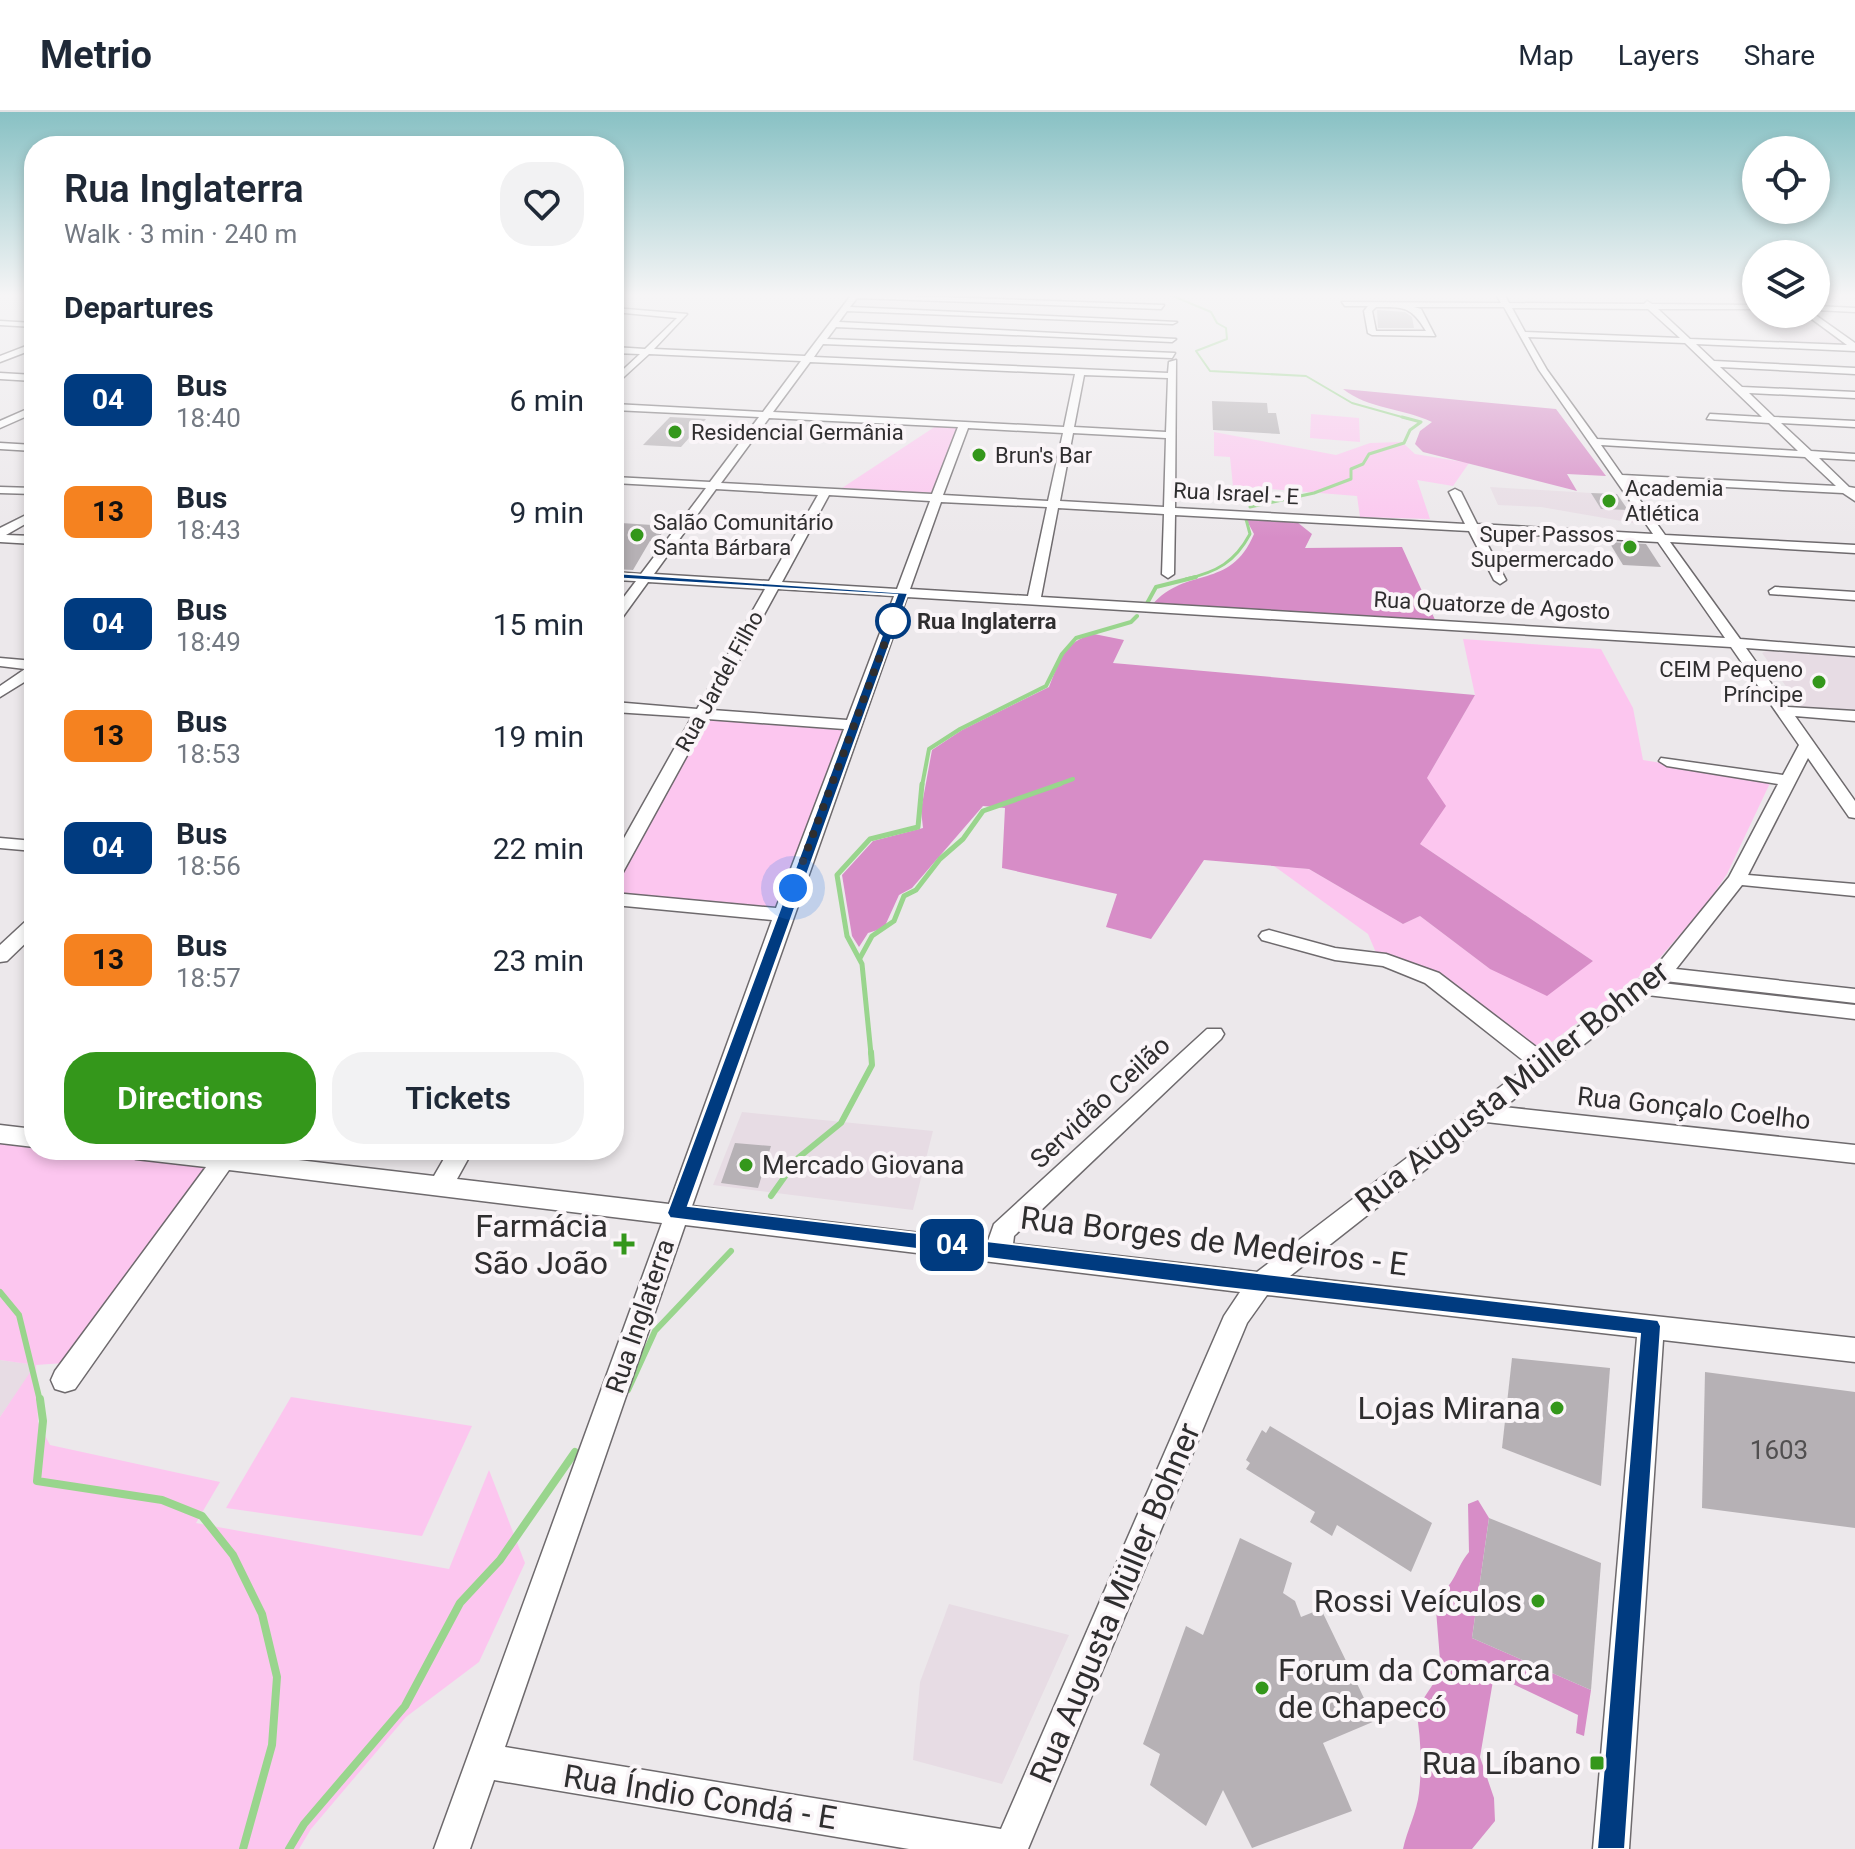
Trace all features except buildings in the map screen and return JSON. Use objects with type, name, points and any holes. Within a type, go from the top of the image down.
[{"type":"street","points":[[624,606],[796,375]]},
{"type":"street","points":[[1034,600],[1079,375]]},
{"type":"street","points":[[1151,375],[1173,376],[1168,574]]},
{"type":"street","points":[[1549,375],[1617,478],[1807,744],[1848,796],[1855,813]]},
{"type":"street","points":[[1725,375],[1852,493]]},
{"type":"street","points":[[0,378],[24,379]]},
{"type":"street","points":[[1741,390],[1855,395]]},
{"type":"street","points":[[624,407],[1172,435]]},
{"type":"street","points":[[0,410],[24,411]]},
{"type":"street","points":[[0,425],[24,414]]},
{"type":"street","points":[[1710,417],[1855,424]]},
{"type":"street","name":"Rua Inglaterra","points":[[452,1849],[783,915],[964,424]]},
{"type":"street","points":[[1595,442],[1855,457]]},
{"type":"street","points":[[0,446],[24,447]]},
{"type":"street","points":[[1617,478],[1852,493]]},
{"type":"street","name":"Rua Israel - E","points":[[624,481],[1471,525],[1855,549]]},
{"type":"street","points":[[0,490],[24,491]]},
{"type":"street","name":"Rua Jardel Filho","points":[[624,854],[826,491]]},
{"type":"street","points":[[1455,492],[1500,580]]},
{"type":"street","points":[[0,535],[24,520]]},
{"type":"street","points":[[0,535],[24,539]]},
{"type":"street","name":"Rua Quatorze de Agosto","points":[[624,577],[1855,652]]},
{"type":"street","points":[[1775,591],[1855,596]]},
{"type":"street","points":[[0,662],[24,666]]},
{"type":"street","points":[[0,693],[24,675]]},
{"type":"street","points":[[624,708],[854,725]]},
{"type":"street","points":[[1785,711],[1855,716]]},
{"type":"street","name":"Rua Augusta Müller Bohner","points":[[1010,1848],[1237,1316],[1262,1283],[1652,981],[1737,879],[1807,744]]},
{"type":"street","points":[[1667,761],[1787,781]]},
{"type":"street","points":[[0,843],[24,845]]},
{"type":"street","points":[[1737,879],[1855,890]]},
{"type":"street","points":[[624,900],[783,915]]},
{"type":"street","points":[[0,956],[24,933]]},
{"type":"street","points":[[1269,936],[1335,954],[1386,960],[1432,978],[1543,1064]]},
{"type":"street","points":[[1652,981],[1855,996]]},
{"type":"street","points":[[1652,981],[1855,1012]]},
{"type":"street","name":"Servidão Ceilão","points":[[999,1250],[1003,1231],[1214,1034]]},
{"type":"street","name":"Rua Gonçalo Coelho","points":[[1480,1113],[1855,1154]]},
{"type":"street","points":[[0,1134],[24,1137]]},
{"type":"street","points":[[65,1380],[223,1160]]},
{"type":"street","name":"Rua Borges de Medeiros - E","points":[[262,1160],[441,1186],[1855,1350]]},
{"type":"street","points":[[441,1186],[455,1160]]},
{"type":"street","points":[[1611,1849],[1651,1326]]},
{"type":"street","name":"Rua Índio Condá - E","points":[[484,1761],[1010,1848]]},
{"type":"shaded area","points":[[1343,389],[1556,409],[1606,476],[1567,474],[1577,491],[1423,452],[1415,444],[1420,431],[1432,422],[1363,401]]},
{"type":"shaded area","points":[[1311,414],[1359,418],[1360,442],[1310,438]]},
{"type":"shaded area","points":[[939,424],[959,426],[933,493],[842,488]]},
{"type":"shaded area","points":[[1214,432],[1336,455],[1370,443],[1402,442],[1415,454],[1469,463],[1453,486],[1417,480],[1430,519],[1360,517],[1357,496],[1233,486],[1230,457],[1214,456]]},
{"type":"shaded area","points":[[1490,487],[1591,493],[1601,509],[1628,510],[1639,524],[1541,507],[1498,505]]},
{"type":"shaded area","points":[[1246,519],[1297,522],[1312,534],[1305,548],[1402,547],[1436,622],[1152,605],[1179,585],[1233,564],[1254,534]]},
{"type":"shaded area","points":[[1094,634],[1124,640],[1113,663],[1475,695],[1427,778],[1446,806],[1420,844],[1593,961],[1547,996],[1490,969],[1420,916],[1403,924],[1309,869],[1204,860],[1151,939],[1106,927],[1117,894],[1002,868],[1005,808],[983,806],[912,888],[899,895],[884,928],[868,933],[859,947],[852,936],[842,875],[873,841],[923,828],[921,810],[932,750],[962,730],[1049,687],[1069,647]]},
{"type":"shaded area","points":[[1463,639],[1601,649],[1633,708],[1643,760],[1771,781],[1727,874],[1708,902],[1651,968],[1541,1050],[1433,973],[1377,955],[1368,934],[1274,866],[1309,869],[1403,924],[1420,916],[1490,969],[1593,961],[1420,844],[1427,778],[1475,695]]},
{"type":"shaded area","name":"CEIM Pequeno Príncipe","points":[[1768,650],[1855,657],[1855,710],[1801,707],[1762,653]]},
{"type":"shaded area","points":[[705,717],[846,727],[777,909],[624,895],[624,867]]},
{"type":"shaded area","points":[[742,1112],[933,1131],[913,1210],[713,1185]]},
{"type":"shaded area","points":[[0,1143],[24,1146],[24,1160],[147,1160],[207,1167],[64,1363],[36,1365],[38,1422],[50,1445],[220,1482],[196,1523],[449,1569],[489,1470],[525,1563],[479,1662],[406,1717],[311,1829],[299,1849],[0,1849],[0,1417],[35,1365],[0,1360]]},
{"type":"shaded area","points":[[0,1360],[36,1365],[0,1417]]},
{"type":"shaded area","points":[[291,1397],[472,1426],[422,1536],[226,1508]]},
{"type":"shaded area","points":[[1478,1500],[1489,1518],[1472,1638],[1591,1690],[1584,1736],[1576,1733],[1578,1715],[1494,1675],[1480,1757],[1494,1798],[1495,1821],[1472,1849],[1403,1849],[1419,1793],[1420,1752],[1416,1710],[1441,1672],[1436,1610],[1439,1595],[1449,1586],[1469,1552],[1468,1504]]},
{"type":"shaded area","points":[[949,1604],[1069,1635],[1002,1784],[913,1760],[920,1682]]},
{"type":"waterway","points":[[1288,375],[1306,376],[1352,403],[1409,419]]},
{"type":"waterway","points":[[1250,507],[1314,493],[1351,479],[1351,469],[1363,464],[1369,454],[1404,443],[1410,430],[1421,422],[1402,417]]},
{"type":"waterway","points":[[1186,579],[1216,569],[1238,552],[1250,534],[1246,519],[1242,518]]},
{"type":"waterway","points":[[1145,607],[1156,587],[1196,577]]},
{"type":"waterway","points":[[922,786],[929,749],[960,729],[1046,686],[1062,654],[1076,638],[1131,622],[1137,616]]},
{"type":"waterway","points":[[1054,786],[1073,779]]},
{"type":"waterway","points":[[871,1054],[862,964],[847,936],[837,875],[870,839],[918,827],[922,784]]},
{"type":"waterway","points":[[860,958],[872,936],[894,921],[904,896],[916,890],[940,859],[963,839],[983,811],[1060,784]]},
{"type":"waterway","points":[[771,1196],[798,1158],[841,1123],[872,1065],[871,1052]]},
{"type":"waterway","points":[[628,1390],[655,1331],[731,1251]]},
{"type":"waterway","points":[[0,1292],[19,1315],[40,1401]]},
{"type":"waterway","points":[[40,1399],[43,1421],[37,1481],[162,1500],[202,1516],[233,1555],[262,1614],[277,1677],[272,1745],[243,1849]]},
{"type":"waterway","points":[[289,1849],[304,1824],[405,1706],[460,1603],[500,1560],[575,1452]]},
{"type":"bus line","name":"04","points":[[624,577],[903,593],[676,1213],[1218,1279],[1651,1326],[1611,1849]]},
{"type":"place","name":"Residencial Germânia","points":[[675,432]]},
{"type":"place","name":"Brun's Bar","points":[[979,455]]},
{"type":"place","name":"Academia Atlética","points":[[1609,501]]},
{"type":"place","name":"Salão Comunitário Santa Bárbara","points":[[637,535]]},
{"type":"place","name":"Super Passos Supermercado","points":[[1630,547]]},
{"type":"place","name":"Rua Inglaterra","points":[[893,621]]},
{"type":"place","name":"CEIM Pequeno Príncipe","points":[[1819,682]]},
{"type":"place","name":"Mercado Giovana","points":[[746,1165]]},
{"type":"place","name":"Farmácia São João","points":[[624,1244]]},
{"type":"place","name":"Lojas Mirana","points":[[1557,1408]]},
{"type":"place","name":"Rossi Veículos","points":[[1538,1601]]},
{"type":"place","name":"Forum da Comarca de Chapecó","points":[[1262,1688]]},
{"type":"place","name":"Rua Líbano","points":[[1597,1763]]},
{"type":"route","points":[[793,888],[893,621]]}]
